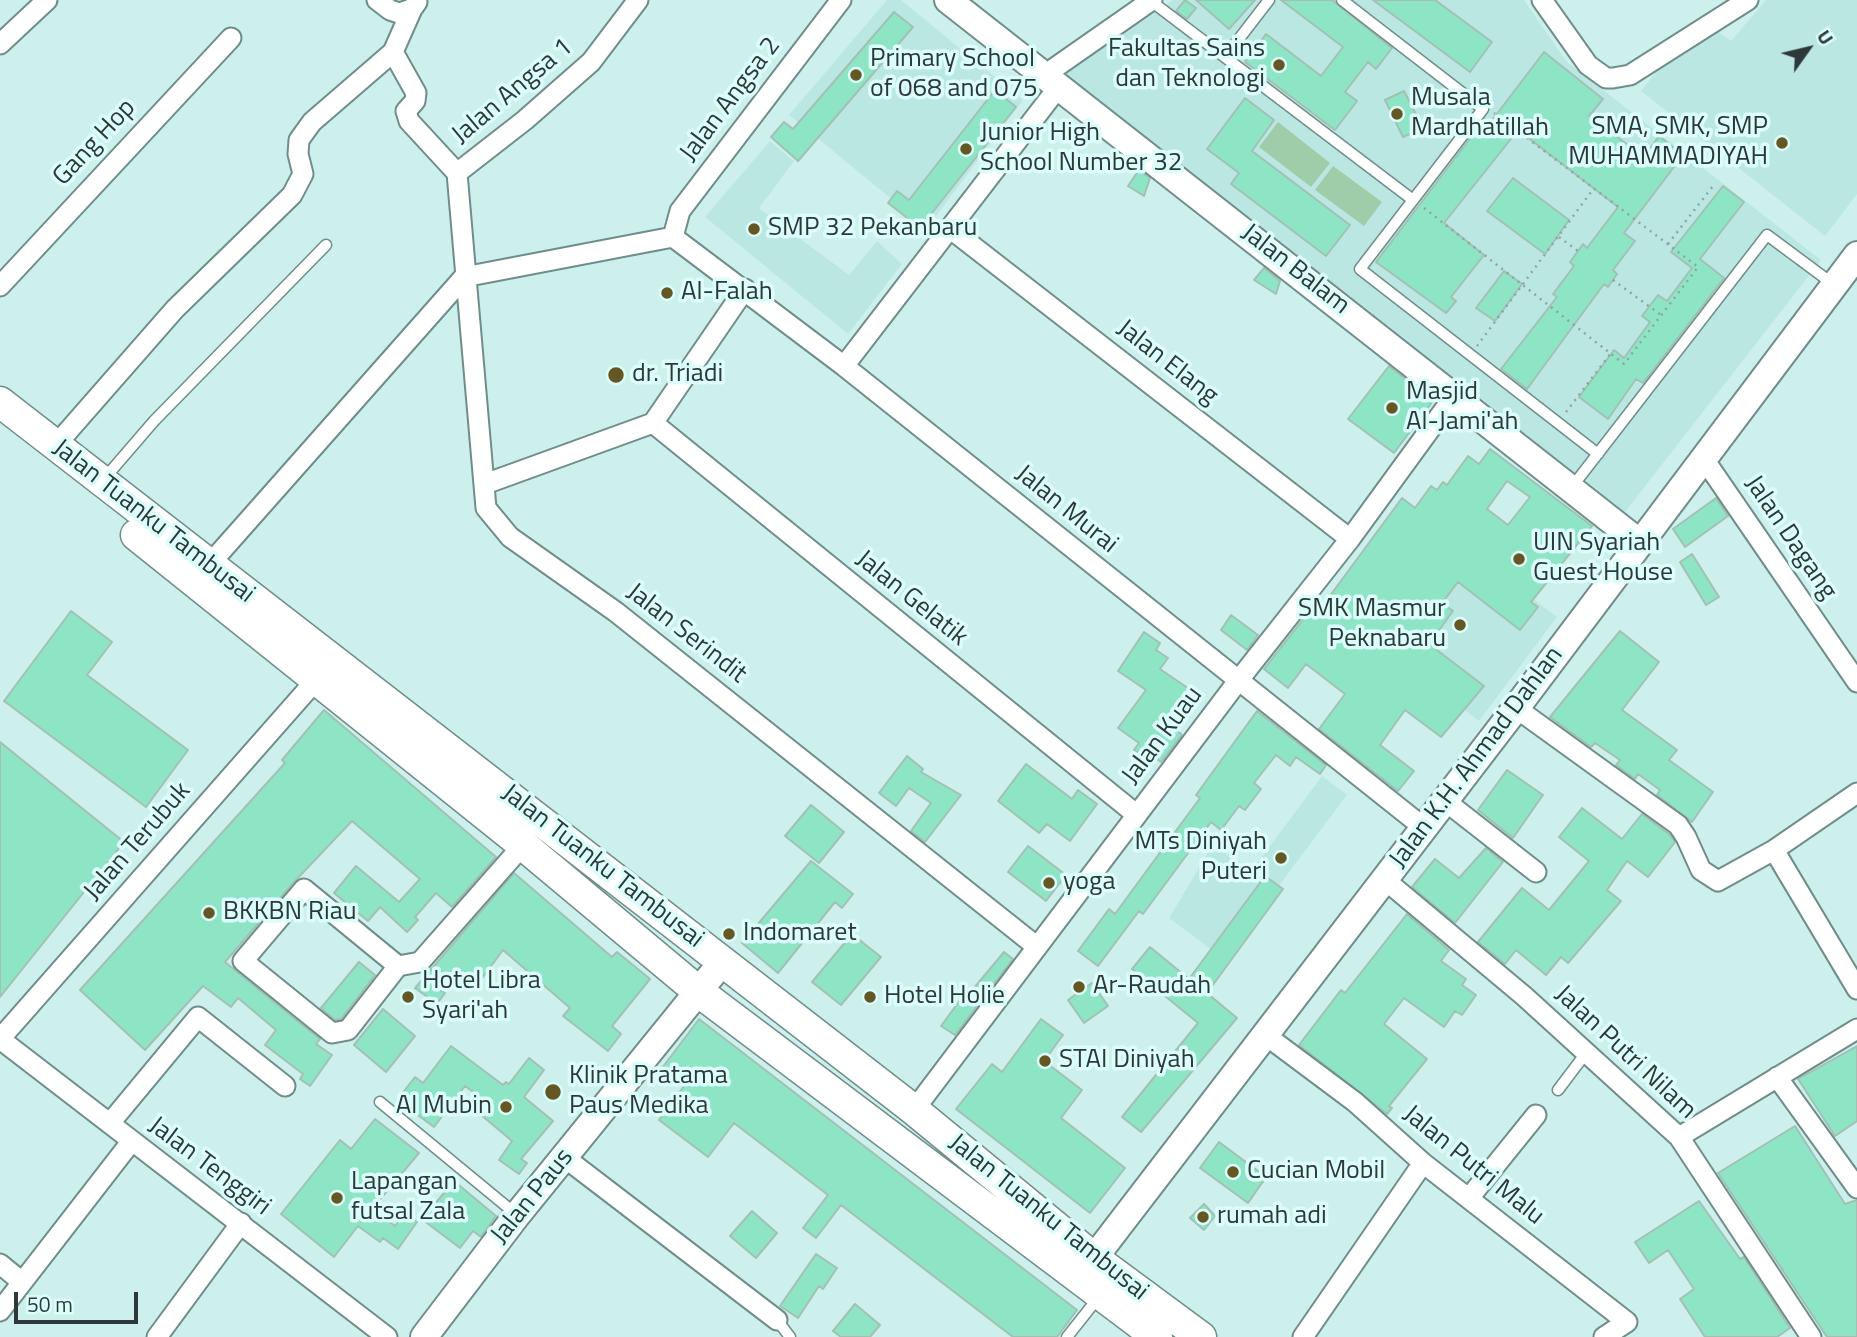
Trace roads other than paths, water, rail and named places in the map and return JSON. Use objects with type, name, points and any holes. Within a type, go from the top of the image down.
[{"type":"main road","name":"Jalan Balam","points":[[948,0],[1053,79],[1640,543]]},
{"type":"main road","name":"Jalan K.H. Ahmad Dahlan","points":[[1094,1258],[1848,273]]},
{"type":"main road","name":"Jalan Tuanku Tambusai","points":[[0,402],[208,566],[914,1110],[1094,1258],[1201,1337]]},
{"type":"main road","name":"Jalan Tuanku Tambusai","points":[[0,426],[523,845],[698,992],[1157,1337]]},
{"type":"main road","name":"Jalan Paus","points":[[424,1337],[517,1215],[723,961]]},
{"type":"street","points":[[0,44],[47,0]]},
{"type":"street","points":[[377,0],[390,10],[405,13],[415,5]]},
{"type":"street","name":"Jalan Angsa 1","points":[[464,277],[457,173],[525,120],[592,62],[638,0]]},
{"type":"street","name":"Jalan Angsa 2","points":[[673,237],[680,211],[841,0]]},
{"type":"street","points":[[844,366],[951,230],[1053,79],[1151,0]]},
{"type":"street","points":[[1542,0],[1588,65],[1606,78],[1613,78],[1630,75],[1748,0]]},
{"type":"street","points":[[55,446],[175,309],[292,195],[303,174],[298,154],[299,140],[320,115],[394,52],[415,5]]},
{"type":"street","name":"Gang Hop","points":[[0,286],[231,38]]},
{"type":"street","points":[[394,52],[416,93],[415,101],[407,111],[409,121],[457,173]]},
{"type":"street","name":"Jalan Elang","points":[[951,230],[1350,539]]},
{"type":"street","points":[[208,566],[464,277],[673,237]]},
{"type":"street","name":"Jalan Murai","points":[[673,237],[844,366],[1423,827]]},
{"type":"street","name":"Jalan Serindit","points":[[464,277],[486,508],[510,537],[616,612],[1037,946]]},
{"type":"street","points":[[485,484],[653,423],[745,289]]},
{"type":"street","name":"Jalan Kuau","points":[[914,1110],[1238,681],[1350,539],[1455,395]]},
{"type":"street","name":"Jalan Gelatik","points":[[653,423],[1137,815]]},
{"type":"street","name":"Jalan Dagang","points":[[1704,458],[1857,682]]},
{"type":"street","name":"Jalan Terubuk","points":[[0,1039],[316,680]]},
{"type":"street","points":[[1516,708],[1678,825],[1695,860],[1714,880],[1774,849],[1857,793]]},
{"type":"street","points":[[1444,800],[1536,872]]},
{"type":"street","points":[[398,966],[304,889],[243,961],[332,1033],[348,1030],[398,966],[420,962],[523,845]]},
{"type":"street","points":[[1774,849],[1857,989]]},
{"type":"street","name":"Jalan Putri Nilam","points":[[1384,879],[1679,1137],[1811,1337]]},
{"type":"street","points":[[110,1123],[198,1017],[285,1086]]},
{"type":"street","points":[[1679,1137],[1857,1029]]},
{"type":"street","name":"Jalan Putri Malu","points":[[1264,1034],[1355,1102],[1423,1163],[1627,1322],[1604,1337]]},
{"type":"street","name":"Jalan Tenggiri","points":[[0,1039],[387,1337]]},
{"type":"street","points":[[1777,1077],[1857,1188]]},
{"type":"street","points":[[1469,1198],[1536,1115]]},
{"type":"street","points":[[0,1311],[131,1142]]},
{"type":"street","points":[[564,1157],[777,1320]]},
{"type":"street","points":[[1303,1337],[1423,1163]]},
{"type":"street","points":[[157,1337],[241,1223]]},
{"type":"street","points":[[0,1264],[22,1282]]},
{"type":"lane","points":[[1151,0],[1413,200]]},
{"type":"lane","points":[[1225,57],[1269,0]]},
{"type":"lane","points":[[1342,0],[1483,109],[1360,269],[1598,454]]},
{"type":"lane","points":[[1572,488],[1767,234],[1848,273]]},
{"type":"lane","points":[[101,482],[163,411],[326,245]]},
{"type":"lane","points":[[1558,1090],[1586,1053]]},
{"type":"lane","points":[[380,1102],[517,1215]]},
{"type":"lane","points":[[1067,1337],[1101,1295]]},
{"type":"lane","points":[[777,1320],[790,1337]]},
{"type":"place","name":"Fakultas Sains dan Teknologi","points":[[1279,65]]},
{"type":"place","name":"Primary School of 068 and 075","points":[[856,75]]},
{"type":"place","name":"Musala Mardhatillah","points":[[1397,114]]},
{"type":"place","name":"SMA, SMK, SMP MUHAMMADIYAH","points":[[1782,143]]},
{"type":"place","name":"Junior High School Number 32","points":[[966,149]]},
{"type":"place","name":"SMP 32 Pekanbaru","points":[[754,229]]},
{"type":"place","name":"Al-Falah","points":[[667,293]]},
{"type":"place","name":"dr. Triadi","points":[[616,375]]},
{"type":"place","name":"Masjid Al-Jami'ah","points":[[1392,408]]},
{"type":"place","name":"UIN Syariah Guest House","points":[[1519,559]]},
{"type":"place","name":"SMK Masmur Peknabaru","points":[[1460,625]]},
{"type":"place","name":"MTs Diniyah Puteri","points":[[1281,858]]},
{"type":"place","name":"yoga","points":[[1049,883]]},
{"type":"place","name":"BKKBN Riau","points":[[209,913]]},
{"type":"place","name":"Indomaret","points":[[729,934]]},
{"type":"place","name":"Ar-Raudah","points":[[1079,987]]},
{"type":"place","name":"Hotel Libra Syari'ah","points":[[408,997]]},
{"type":"place","name":"Hotel Holie","points":[[870,997]]},
{"type":"place","name":"STAI Diniyah","points":[[1045,1061]]},
{"type":"place","name":"Klinik Pratama Paus Medika","points":[[553,1092]]},
{"type":"place","name":"Al Mubin","points":[[506,1107]]},
{"type":"place","name":"Cucian Mobil","points":[[1233,1172]]},
{"type":"place","name":"Lapangan futsal Zala","points":[[337,1198]]},
{"type":"place","name":"rumah adi","points":[[1203,1217]]}]
